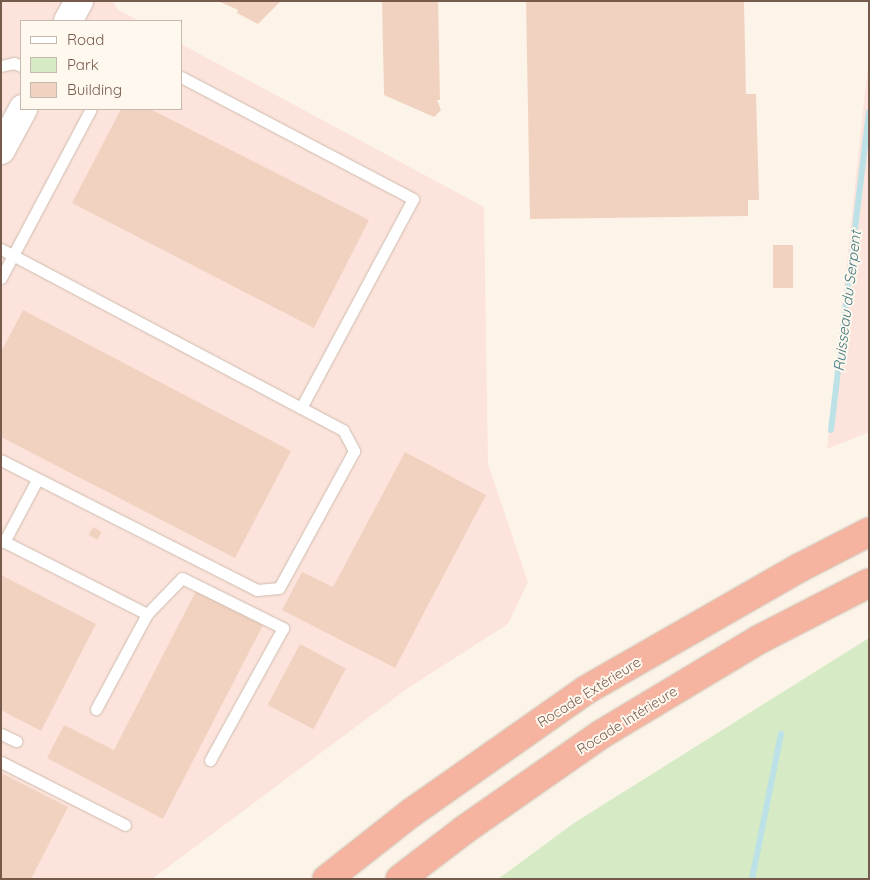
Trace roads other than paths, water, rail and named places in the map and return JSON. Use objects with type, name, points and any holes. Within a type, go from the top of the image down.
[{"type":"highway","points":[[799,568],[869,517]]},
{"type":"highway","name":"Rocade Extérieure","points":[[327,879],[411,813],[586,690],[799,568],[869,532]]},
{"type":"highway","name":"Rocade Intérieure","points":[[400,879],[464,830],[600,735],[760,639],[869,583]]},
{"type":"street","points":[[1,150],[22,110]]},
{"type":"lane","points":[[1,66],[14,63],[20,66]]},
{"type":"lane","points":[[182,78],[413,199],[301,408]]},
{"type":"lane","points":[[1,278],[90,110]]},
{"type":"lane","points":[[1,249],[343,430],[354,451],[279,588],[257,590],[37,480],[1,460]]},
{"type":"lane","points":[[37,480],[2,541],[146,614]]},
{"type":"lane","points":[[96,709],[146,614],[182,578],[283,628],[210,760]]},
{"type":"lane","points":[[1,734],[16,742]]},
{"type":"lane","points":[[1,762],[125,826]]},
{"type":"waterway","name":"Ruisseau du Serpent","points":[[831,430],[869,112]]},
{"type":"waterway","name":"Ruisseau du Serpent","points":[[752,879],[781,734]]}]
